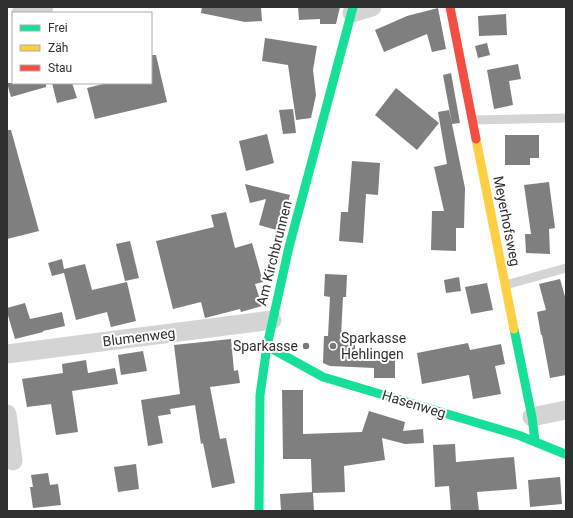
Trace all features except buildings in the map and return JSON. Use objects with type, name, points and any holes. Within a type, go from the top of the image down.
[{"type":"street","points":[[25,12],[44,7]]},
{"type":"street","points":[[352,10],[372,7]]},
{"type":"street","name":"Meyerhofsweg","points":[[450,7],[532,417],[535,441]]},
{"type":"street","name":"Am Kirchbrunnen","points":[[259,511],[260,395],[267,346],[290,247],[352,10]]},
{"type":"street","name":"Blumenweg","points":[[7,354],[272,320]]},
{"type":"street","name":"Hasenweg","points":[[267,346],[323,377],[535,441],[565,454]]},
{"type":"street","points":[[532,417],[566,410]]},
{"type":"street","points":[[7,414],[13,461]]},
{"type":"lane","points":[[473,120],[566,118]]},
{"type":"lane","points":[[506,285],[566,268]]},
{"type":"traffic: fast","points":[[259,511],[260,395],[267,346],[289,247],[353,7]]},
{"type":"traffic: fast","points":[[514,329],[532,417],[535,441]]},
{"type":"traffic: fast","points":[[267,346],[323,377],[518,435],[565,454]]},
{"type":"traffic: slow","points":[[476,139],[514,329]]},
{"type":"traffic: jam","points":[[450,7],[476,139]]},
{"type":"place","name":"Sparkasse","points":[[306,346]]},
{"type":"place","name":"Sparkasse Hehlingen","points":[[333,346]]}]
